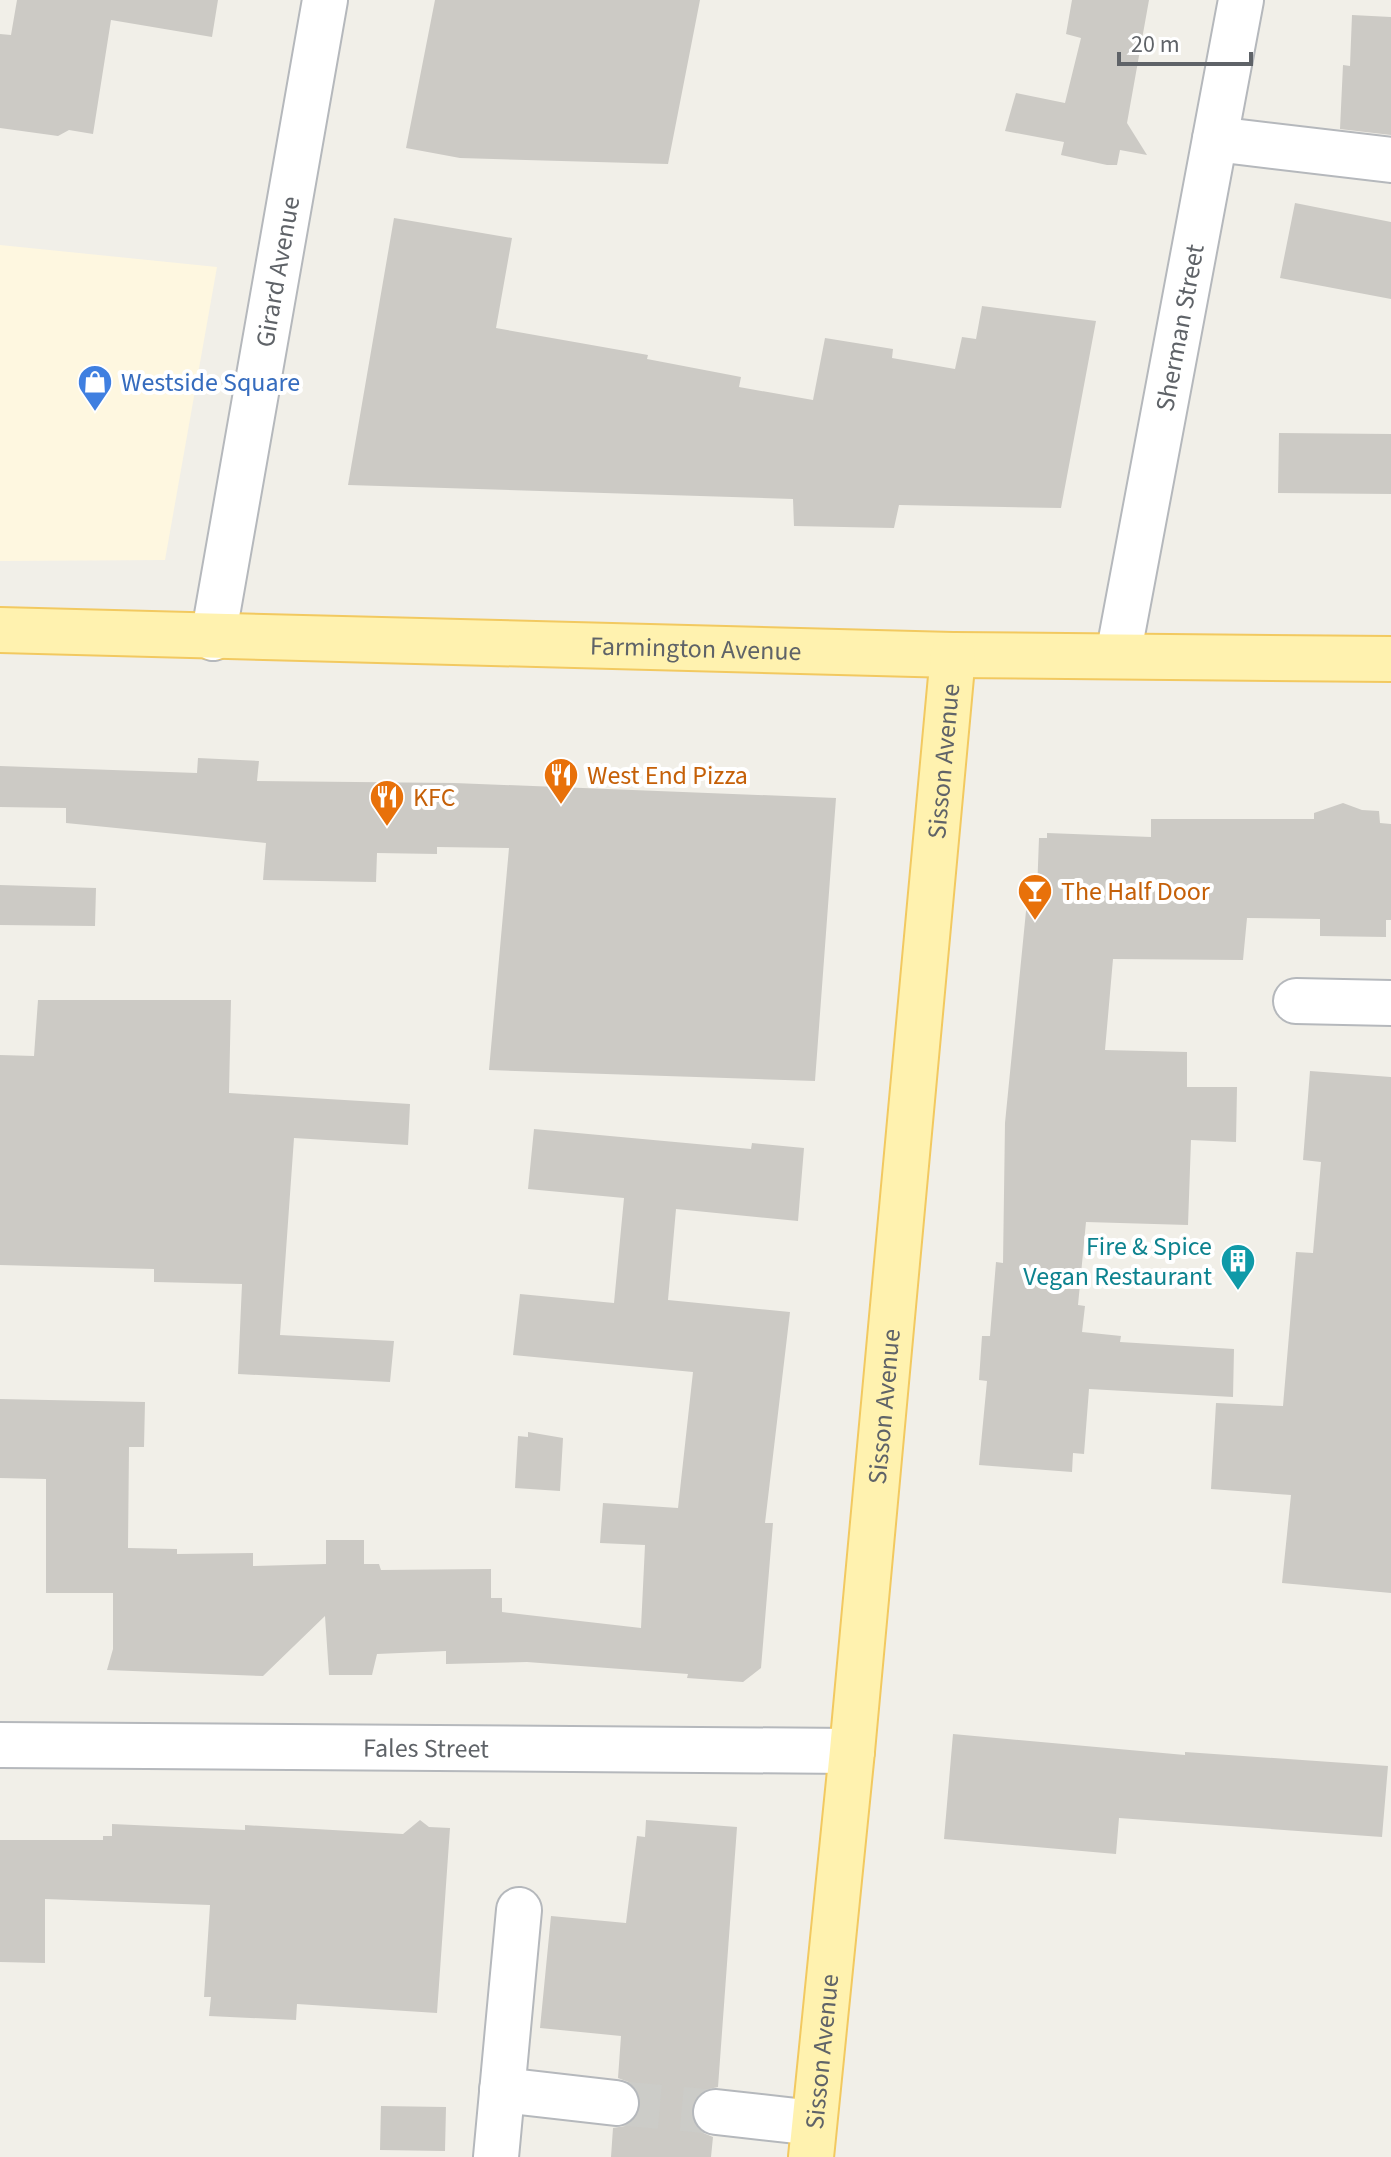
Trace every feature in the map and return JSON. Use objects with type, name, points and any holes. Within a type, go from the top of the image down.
[{"type":"main road","name":"Farmington Avenue","points":[[0,630],[213,638],[953,655],[1391,659]]},
{"type":"main road","name":"Sisson Avenue","points":[[812,2140],[852,1751],[953,655]]},
{"type":"street","name":"Girard Avenue","points":[[213,638],[325,0]]},
{"type":"street","name":"Sherman Street","points":[[1118,656],[1241,0]]},
{"type":"street","points":[[1215,139],[1391,160]]},
{"type":"street","points":[[1296,1001],[1391,1003]]},
{"type":"street","name":"Fales Street","points":[[0,1745],[852,1751]]},
{"type":"street","points":[[496,2157],[519,1910]]},
{"type":"street","points":[[502,2090],[616,2103]]},
{"type":"street","points":[[716,2112],[812,2140]]},
{"type":"shaded area","name":"Westside Square","points":[[0,245],[217,267],[165,560],[0,561]]},
{"type":"building","points":[[17,0],[218,0],[212,37],[111,20],[93,134],[69,130],[58,136],[0,128],[0,34],[11,35]]},
{"type":"building","points":[[435,0],[700,0],[668,164],[460,158],[406,148]]},
{"type":"building","points":[[1072,0],[1149,0],[1127,123],[1147,155],[1120,150],[1117,165],[1107,165],[1061,155],[1064,142],[1005,131],[1016,93],[1065,103],[1081,38],[1066,34]]},
{"type":"building","points":[[1352,15],[1391,17],[1391,135],[1340,129],[1343,65],[1350,66]]},
{"type":"building","points":[[1295,203],[1391,222],[1391,299],[1280,278]]},
{"type":"building","points":[[394,218],[512,238],[496,328],[648,355],[647,359],[741,377],[739,387],[813,400],[825,338],[893,349],[892,358],[955,369],[962,337],[976,339],[982,306],[1096,321],[1061,508],[899,505],[894,528],[794,526],[793,499],[348,485]]},
{"type":"building","points":[[1279,433],[1391,434],[1391,494],[1278,493]]},
{"type":"building","points":[[198,758],[259,761],[257,781],[454,783],[836,798],[815,1081],[489,1070],[509,848],[437,847],[437,854],[377,853],[376,882],[263,880],[266,843],[66,823],[66,808],[0,807],[0,766],[197,773]]},
{"type":"building","points":[[1343,803],[1362,810],[1379,811],[1380,823],[1391,824],[1391,920],[1386,920],[1386,937],[1320,936],[1320,919],[1247,918],[1243,960],[1113,959],[1105,1050],[1187,1052],[1187,1087],[1237,1087],[1236,1142],[1191,1140],[1188,1225],[1086,1222],[1078,1305],[1085,1306],[1082,1332],[1121,1336],[1120,1342],[1234,1349],[1233,1397],[1089,1389],[1084,1454],[1073,1453],[1072,1472],[979,1465],[987,1381],[979,1380],[982,1336],[990,1336],[996,1262],[1003,1263],[1005,1123],[1028,891],[1037,892],[1039,838],[1047,838],[1047,833],[1151,837],[1151,819],[1314,819],[1314,813]]},
{"type":"building","points":[[0,885],[96,888],[95,926],[0,925]]},
{"type":"building","points":[[38,1000],[231,1000],[229,1093],[410,1104],[408,1145],[294,1138],[280,1335],[394,1341],[390,1382],[238,1374],[242,1284],[154,1282],[154,1269],[0,1265],[0,1055],[34,1056]]},
{"type":"building","points":[[1310,1071],[1391,1077],[1391,1593],[1282,1583],[1291,1495],[1211,1489],[1216,1403],[1283,1406],[1296,1252],[1313,1253],[1321,1162],[1303,1160]]},
{"type":"building","points":[[534,1129],[751,1149],[752,1143],[804,1148],[798,1221],[676,1209],[668,1300],[790,1312],[765,1523],[773,1523],[761,1668],[743,1682],[687,1678],[688,1674],[527,1662],[446,1664],[446,1651],[377,1654],[372,1675],[329,1675],[325,1616],[263,1676],[107,1670],[113,1649],[113,1593],[46,1593],[46,1479],[0,1478],[0,1399],[145,1402],[144,1447],[129,1447],[128,1548],[177,1549],[177,1554],[253,1553],[253,1566],[326,1564],[326,1540],[364,1540],[364,1564],[379,1564],[381,1570],[491,1569],[491,1598],[502,1598],[502,1612],[641,1628],[645,1545],[600,1543],[603,1503],[678,1508],[693,1372],[513,1355],[520,1294],[614,1303],[624,1198],[528,1189]]},
{"type":"building","points":[[528,1432],[563,1438],[560,1491],[515,1488],[518,1436],[528,1437]]},
{"type":"building","points":[[953,1734],[1185,1755],[1185,1752],[1388,1766],[1382,1837],[1119,1818],[1116,1854],[944,1839]]},
{"type":"building","points":[[420,1820],[429,1827],[450,1828],[437,2013],[297,2004],[296,2020],[209,2016],[211,1997],[204,1997],[210,1905],[45,1899],[45,1963],[0,1962],[0,1840],[103,1840],[103,1836],[112,1836],[112,1824],[245,1830],[245,1825],[403,1834]]},
{"type":"building","points":[[646,1820],[737,1827],[718,2087],[705,2090],[696,2097],[691,2110],[693,2121],[701,2132],[713,2137],[711,2157],[611,2157],[613,2128],[625,2126],[636,2118],[641,2105],[639,2094],[631,2083],[618,2078],[621,2036],[540,2028],[551,1916],[626,1923],[637,1836],[645,1837]]},
{"type":"building","points":[[381,2106],[446,2107],[445,2151],[380,2150]]},
{"type":"tunnel","points":[[616,2103],[716,2112]]},
{"type":"place","name":"Westside Square","points":[[95,413]]},
{"type":"place","name":"West End Pizza","points":[[561,806]]},
{"type":"place","name":"KFC","points":[[387,828]]},
{"type":"place","name":"The Half Door","points":[[1035,922]]},
{"type":"place","name":"Fire & Spice Vegan Restaurant","points":[[1238,1292]]}]
